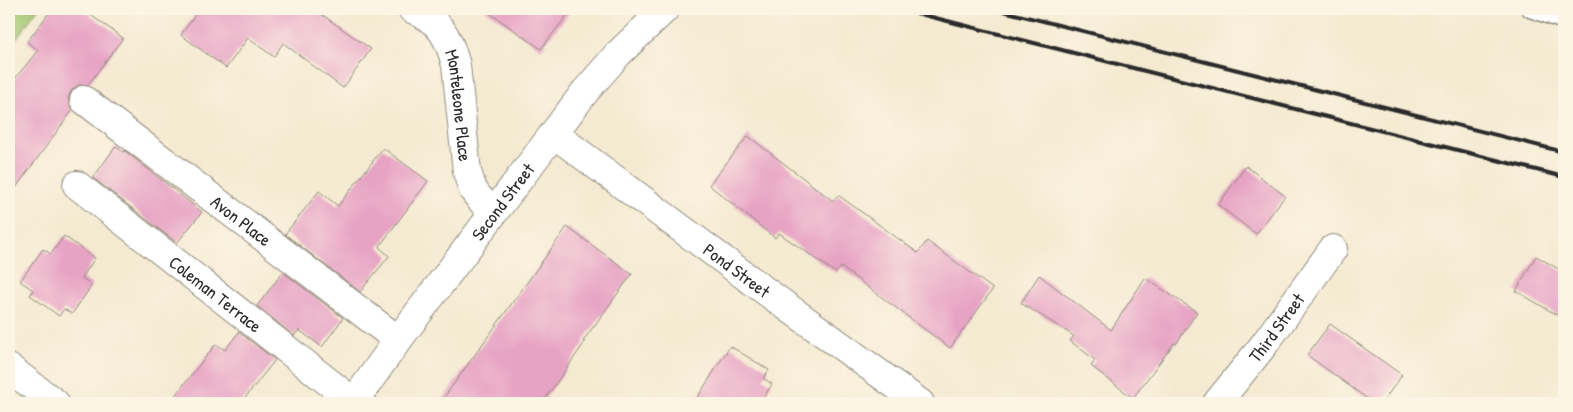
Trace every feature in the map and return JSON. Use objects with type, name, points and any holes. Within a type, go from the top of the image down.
[{"type":"street","name":"Monteleone Place","points":[[412,9],[429,17],[438,24],[452,49],[456,65],[467,172],[480,200],[493,213]]},
{"type":"street","name":"Second Street","points":[[353,403],[398,340],[584,93],[612,60],[665,9]]},
{"type":"street","name":"Avon Place","points":[[84,100],[398,340]]},
{"type":"street","name":"Pond Street","points":[[554,134],[920,403]]},
{"type":"street","name":"Coleman Terrace","points":[[77,185],[353,403]]},
{"type":"street","name":"Third Street","points":[[1217,403],[1263,346],[1333,249]]},
{"type":"street","points":[[9,368],[55,403]]},
{"type":"lane","points":[[1530,9],[1564,22]]},
{"type":"green space","points":[[9,9],[38,9],[9,49]]},
{"type":"building","points":[[52,9],[82,9],[123,38],[88,85],[78,85],[71,91],[68,98],[72,111],[9,197],[9,86],[38,50],[27,42]]},
{"type":"building","points":[[199,9],[314,9],[371,49],[343,88],[283,43],[274,57],[248,38],[226,68],[181,35]]},
{"type":"building","points":[[484,9],[572,9],[541,49]]},
{"type":"building","points":[[748,136],[833,201],[838,195],[918,253],[927,241],[993,289],[950,348],[841,267],[836,273],[779,233],[775,238],[709,185]]},
{"type":"building","points":[[116,146],[123,152],[125,151],[202,212],[177,243],[93,178]]},
{"type":"building","points":[[383,148],[428,181],[379,247],[389,256],[360,292],[285,234],[319,191],[338,206]]},
{"type":"building","points":[[1246,166],[1285,196],[1256,234],[1218,205]]},
{"type":"building","points":[[567,227],[632,274],[583,341],[585,342],[542,403],[440,403]]},
{"type":"building","points":[[64,236],[95,258],[82,278],[92,285],[72,314],[64,309],[59,316],[30,295],[33,290],[20,281],[43,249],[51,254]]},
{"type":"building","points":[[1536,256],[1564,272],[1564,319],[1516,291]]},
{"type":"building","points":[[283,272],[343,318],[322,347],[299,330],[294,336],[257,306]]},
{"type":"building","points":[[1039,275],[1111,330],[1145,278],[1197,312],[1176,344],[1174,343],[1133,398],[1091,366],[1095,360],[1070,341],[1074,336],[1021,303]]},
{"type":"building","points":[[1330,324],[1402,375],[1382,403],[1373,403],[1307,355]]},
{"type":"building","points":[[239,332],[275,360],[241,403],[169,403],[216,344],[225,350]]},
{"type":"building","points":[[730,346],[769,370],[763,378],[772,384],[760,403],[694,403]]},
{"type":"railway","points":[[900,9],[1564,177]]},
{"type":"railway","points":[[995,9],[1564,152]]}]
